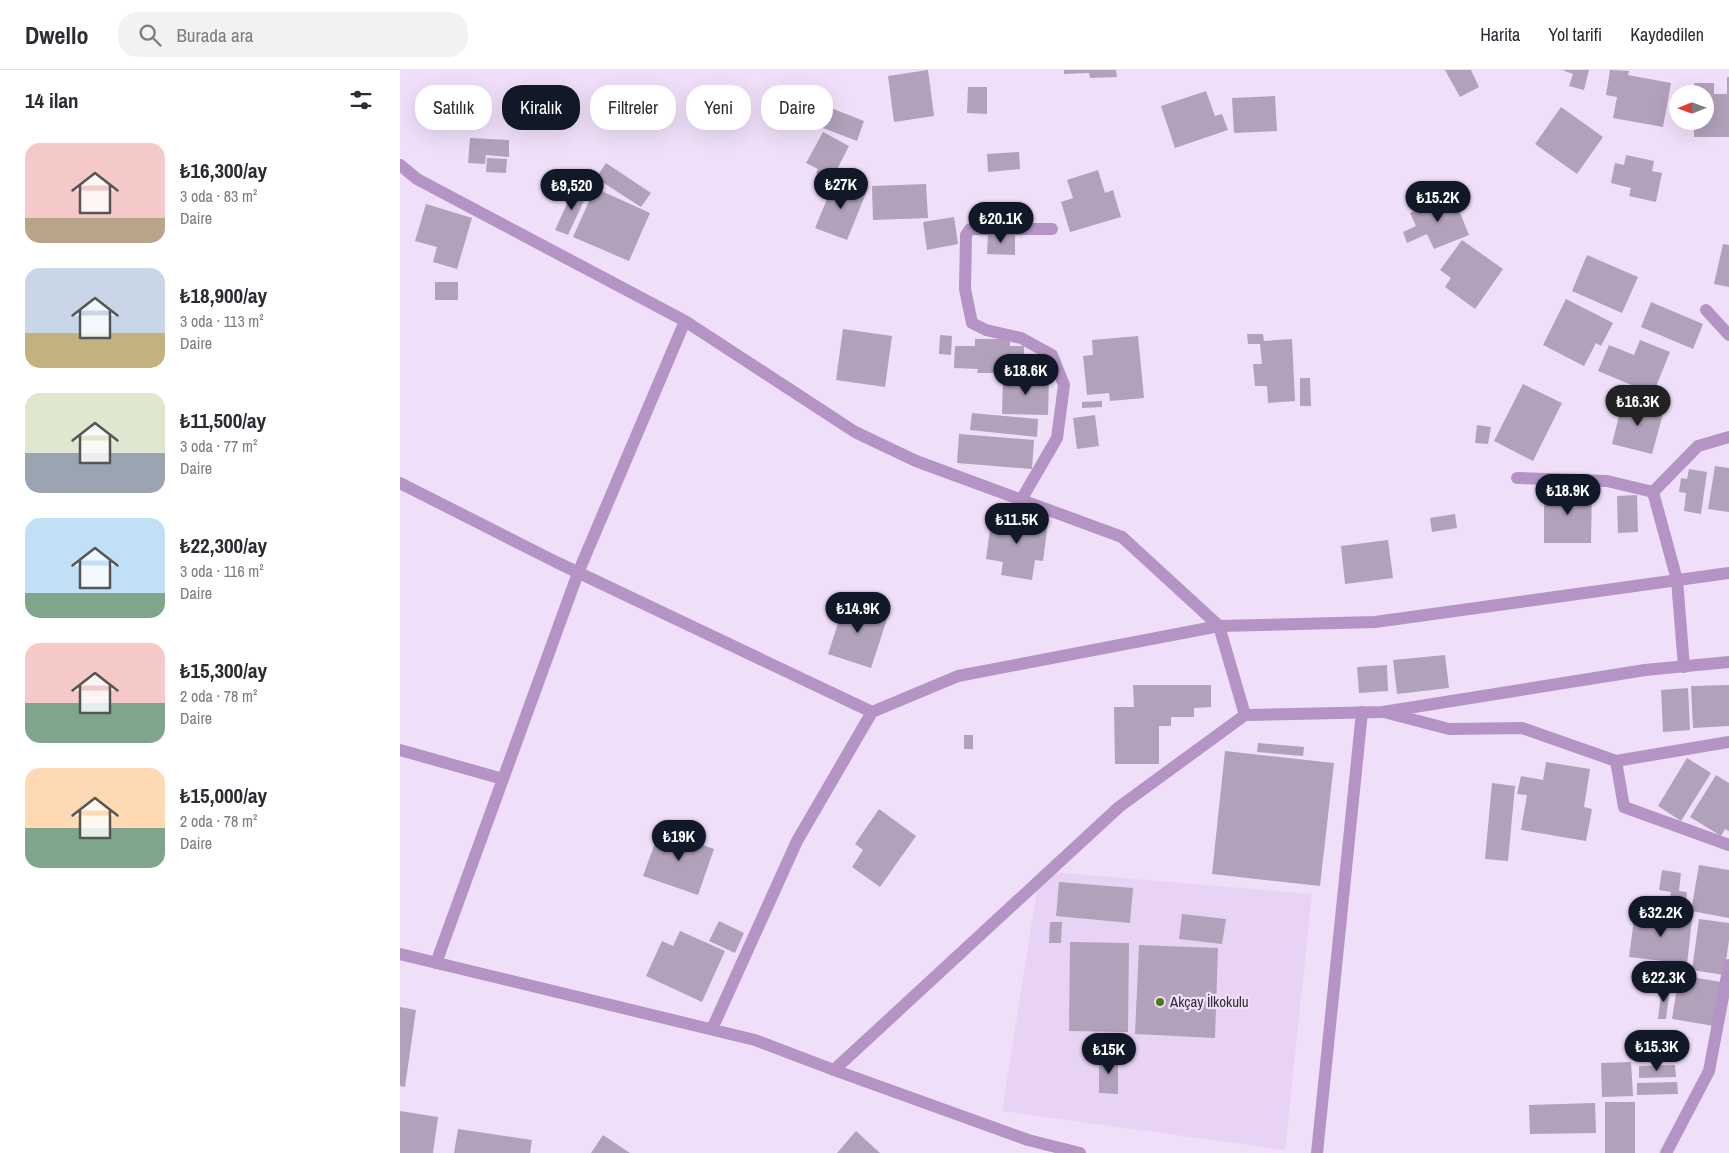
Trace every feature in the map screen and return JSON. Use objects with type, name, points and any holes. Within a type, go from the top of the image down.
[{"type":"street","points":[[400,165],[417,179],[685,321],[855,432],[916,461],[1122,537],[1219,626],[1245,715]]},
{"type":"street","points":[[1021,500],[1057,438],[1064,385],[1052,355],[1021,338],[986,330],[972,323],[965,289],[966,236],[970,229],[1052,229]]},
{"type":"street","points":[[1706,310],[1729,335]]},
{"type":"street","points":[[436,963],[578,573],[685,321]]},
{"type":"street","points":[[1653,492],[1698,446],[1729,438]]},
{"type":"street","points":[[1517,478],[1607,481],[1653,492]]},
{"type":"street","points":[[400,483],[578,573],[872,712]]},
{"type":"street","points":[[1653,492],[1677,585],[1684,667]]},
{"type":"street","points":[[712,1029],[796,841],[872,712],[958,676],[1219,626],[1375,622],[1677,585],[1729,573]]},
{"type":"street","points":[[834,1070],[1119,807],[1245,715],[1383,712],[1645,670],[1729,662]]},
{"type":"street","points":[[1316,1153],[1362,712]]},
{"type":"street","points":[[1383,712],[1449,729],[1522,728],[1616,761],[1729,742]]},
{"type":"street","points":[[400,750],[503,779]]},
{"type":"street","points":[[1616,761],[1624,807],[1729,845]]},
{"type":"street","points":[[400,954],[755,1040],[1028,1140],[1080,1153]]},
{"type":"street","points":[[1666,1153],[1709,1071],[1729,965]]},
{"type":"shaded area","name":"Akçay İlkokulu","points":[[1040,871],[1312,894],[1285,1150],[1002,1111]]},
{"type":"building","points":[[928,70],[934,116],[894,122],[888,76]]},
{"type":"building","points":[[1064,70],[1116,70],[1117,77],[1090,78],[1089,73],[1064,74]]},
{"type":"building","points":[[1445,70],[1471,70],[1479,87],[1460,97]]},
{"type":"building","points":[[1562,70],[1589,70],[1584,90],[1569,86],[1573,74]]},
{"type":"building","points":[[1610,70],[1629,71],[1628,75],[1671,83],[1669,85],[1663,127],[1613,118],[1617,97],[1606,95]]},
{"type":"building","points":[[1727,77],[1729,77],[1729,137],[1694,137],[1694,130],[1714,130],[1714,94],[1727,94]]},
{"type":"building","points":[[1694,83],[1714,83],[1714,85],[1694,85]]},
{"type":"building","points":[[968,87],[987,87],[987,114],[967,113]]},
{"type":"building","points":[[1206,91],[1215,116],[1222,114],[1228,130],[1175,148],[1161,106]]},
{"type":"building","points":[[1275,96],[1277,131],[1234,133],[1232,98]]},
{"type":"building","points":[[1561,107],[1603,137],[1577,174],[1535,144]]},
{"type":"building","points":[[833,109],[864,121],[857,141],[828,130],[833,130]]},
{"type":"building","points":[[823,132],[849,146],[831,181],[816,173],[818,169],[806,163]]},
{"type":"building","points":[[470,138],[509,140],[509,157],[486,155],[485,164],[468,163]]},
{"type":"building","points":[[1019,152],[1020,169],[988,172],[987,154]]},
{"type":"building","points":[[1626,155],[1654,161],[1652,171],[1662,173],[1656,202],[1629,196],[1631,188],[1611,183],[1615,163],[1624,165]]},
{"type":"building","points":[[487,158],[507,159],[506,173],[486,172]]},
{"type":"building","points":[[606,163],[651,193],[641,207],[596,178]]},
{"type":"building","points":[[1098,170],[1105,193],[1113,190],[1121,217],[1070,232],[1061,202],[1073,198],[1067,180]]},
{"type":"building","points":[[835,180],[866,193],[847,240],[815,228]]},
{"type":"building","points":[[926,184],[928,218],[873,220],[872,186]]},
{"type":"building","points":[[575,186],[588,192],[568,235],[555,230]]},
{"type":"building","points":[[595,188],[650,213],[629,261],[573,237]]},
{"type":"building","points":[[1453,195],[1469,235],[1434,249],[1427,234],[1407,243],[1403,232],[1416,226],[1410,213]]},
{"type":"building","points":[[426,204],[472,218],[457,269],[433,262],[437,247],[415,241]]},
{"type":"building","points":[[954,217],[958,244],[927,250],[923,222]]},
{"type":"building","points":[[988,234],[1015,234],[1015,255],[987,254]]},
{"type":"building","points":[[1462,240],[1503,269],[1475,309],[1445,287],[1451,278],[1440,270]]},
{"type":"building","points":[[1723,244],[1729,245],[1729,287],[1714,284]]},
{"type":"building","points":[[1587,255],[1638,277],[1622,313],[1572,291]]},
{"type":"building","points":[[435,282],[458,282],[458,300],[435,300]]},
{"type":"building","points":[[1566,299],[1613,323],[1601,346],[1596,343],[1584,366],[1543,345]]},
{"type":"building","points":[[1651,302],[1703,324],[1693,349],[1641,327]]},
{"type":"building","points":[[843,329],[892,336],[885,387],[836,380]]},
{"type":"building","points":[[1247,334],[1263,334],[1264,341],[1292,339],[1295,401],[1268,403],[1267,386],[1255,386],[1253,364],[1262,364],[1260,344],[1248,344]]},
{"type":"building","points":[[940,335],[952,336],[951,355],[939,354]]},
{"type":"building","points":[[1138,336],[1144,398],[1110,401],[1109,393],[1087,395],[1083,356],[1093,355],[1092,340]]},
{"type":"building","points":[[975,339],[1010,339],[1010,346],[1024,346],[1024,370],[1017,370],[1017,373],[977,373],[978,369],[954,368],[955,346],[975,346]]},
{"type":"building","points":[[1640,340],[1670,352],[1653,394],[1598,371],[1609,345],[1634,355]]},
{"type":"building","points":[[1003,377],[1049,378],[1048,415],[1002,414]]},
{"type":"building","points":[[1300,378],[1310,378],[1311,406],[1300,406]]},
{"type":"building","points":[[1523,384],[1562,403],[1533,461],[1494,441]]},
{"type":"building","points":[[1623,400],[1664,410],[1652,454],[1612,444]]},
{"type":"building","points":[[1102,401],[1102,407],[1082,408],[1082,402]]},
{"type":"building","points":[[972,413],[1038,419],[1037,437],[970,430]]},
{"type":"building","points":[[1095,415],[1099,446],[1077,449],[1073,418]]},
{"type":"building","points":[[1477,425],[1491,427],[1488,444],[1475,443]]},
{"type":"building","points":[[959,434],[1034,440],[1032,469],[957,463]]},
{"type":"building","points":[[1715,466],[1729,468],[1729,512],[1708,509]]},
{"type":"building","points":[[1689,469],[1707,472],[1701,514],[1684,511],[1686,493],[1679,492],[1681,478],[1687,479]]},
{"type":"building","points":[[1544,488],[1592,489],[1591,543],[1544,543]]},
{"type":"building","points":[[1637,495],[1638,532],[1618,533],[1617,496]]},
{"type":"building","points":[[992,514],[1048,522],[1043,561],[1035,560],[1032,580],[1001,575],[1003,562],[986,559]]},
{"type":"building","points":[[1455,514],[1457,528],[1432,532],[1430,518]]},
{"type":"building","points":[[1388,540],[1393,578],[1345,584],[1341,546]]},
{"type":"building","points":[[846,599],[889,613],[871,668],[828,654]]},
{"type":"building","points":[[1445,655],[1449,688],[1397,694],[1393,660]]},
{"type":"building","points":[[1387,665],[1388,691],[1359,693],[1357,667]]},
{"type":"building","points":[[1133,685],[1211,685],[1211,707],[1194,708],[1194,717],[1171,717],[1171,726],[1159,726],[1159,764],[1115,764],[1114,707],[1134,707]]},
{"type":"building","points":[[1729,685],[1729,726],[1693,728],[1691,686]]},
{"type":"building","points":[[1688,688],[1690,730],[1663,732],[1661,690]]},
{"type":"building","points":[[964,735],[973,735],[973,749],[964,749]]},
{"type":"building","points":[[1258,743],[1304,747],[1303,756],[1257,752]]},
{"type":"building","points":[[1225,751],[1334,763],[1320,886],[1212,874]]},
{"type":"building","points":[[1687,758],[1711,773],[1681,821],[1658,806]]},
{"type":"building","points":[[1546,762],[1590,769],[1584,807],[1592,809],[1586,841],[1521,830],[1527,795],[1517,794],[1521,776],[1543,780]]},
{"type":"building","points":[[1716,775],[1729,783],[1729,831],[1725,829],[1721,836],[1690,817]]},
{"type":"building","points":[[1492,783],[1515,786],[1508,861],[1485,859]]},
{"type":"building","points":[[879,809],[916,836],[880,887],[852,867],[863,850],[855,844]]},
{"type":"building","points":[[660,829],[714,849],[698,895],[643,876]]},
{"type":"building","points":[[1699,865],[1729,870],[1729,918],[1691,911]]},
{"type":"building","points":[[1662,870],[1681,873],[1679,891],[1687,892],[1685,913],[1668,910],[1671,892],[1659,890]]},
{"type":"building","points":[[1059,882],[1133,888],[1130,923],[1056,916]]},
{"type":"building","points":[[1635,912],[1692,919],[1687,964],[1629,957]]},
{"type":"building","points":[[1182,914],[1226,919],[1222,944],[1179,939]]},
{"type":"building","points":[[1699,919],[1729,923],[1729,940],[1724,975],[1692,970]]},
{"type":"building","points":[[719,921],[744,933],[735,953],[709,941]]},
{"type":"building","points":[[1050,922],[1062,922],[1061,943],[1049,943]]},
{"type":"building","points":[[680,931],[725,951],[702,1002],[646,976],[662,941],[673,946]]},
{"type":"building","points":[[1070,942],[1129,943],[1128,1032],[1069,1031]]},
{"type":"building","points":[[1139,945],[1218,948],[1215,1038],[1135,1034]]},
{"type":"building","points":[[1679,975],[1721,982],[1714,1026],[1672,1019]]},
{"type":"building","points":[[1662,986],[1670,987],[1666,1019],[1658,1019]]},
{"type":"building","points":[[400,1007],[416,1010],[405,1087],[400,1086]]},
{"type":"building","points":[[1099,1056],[1118,1056],[1118,1094],[1099,1093]]},
{"type":"building","points":[[1631,1062],[1633,1096],[1602,1097],[1601,1063]]},
{"type":"building","points":[[1675,1065],[1676,1077],[1639,1078],[1639,1066]]},
{"type":"building","points":[[1677,1082],[1678,1094],[1637,1095],[1637,1083]]},
{"type":"building","points":[[1605,1102],[1635,1102],[1635,1153],[1605,1153]]},
{"type":"building","points":[[1595,1103],[1596,1133],[1530,1134],[1529,1105]]},
{"type":"building","points":[[400,1111],[438,1117],[433,1153],[400,1153]]},
{"type":"building","points":[[458,1129],[532,1140],[530,1153],[454,1153]]},
{"type":"building","points":[[856,1131],[880,1153],[837,1153]]},
{"type":"building","points":[[603,1135],[630,1153],[591,1153]]},
{"type":"place","name":"Akçay İlkokulu","points":[[1160,1002]]}]
